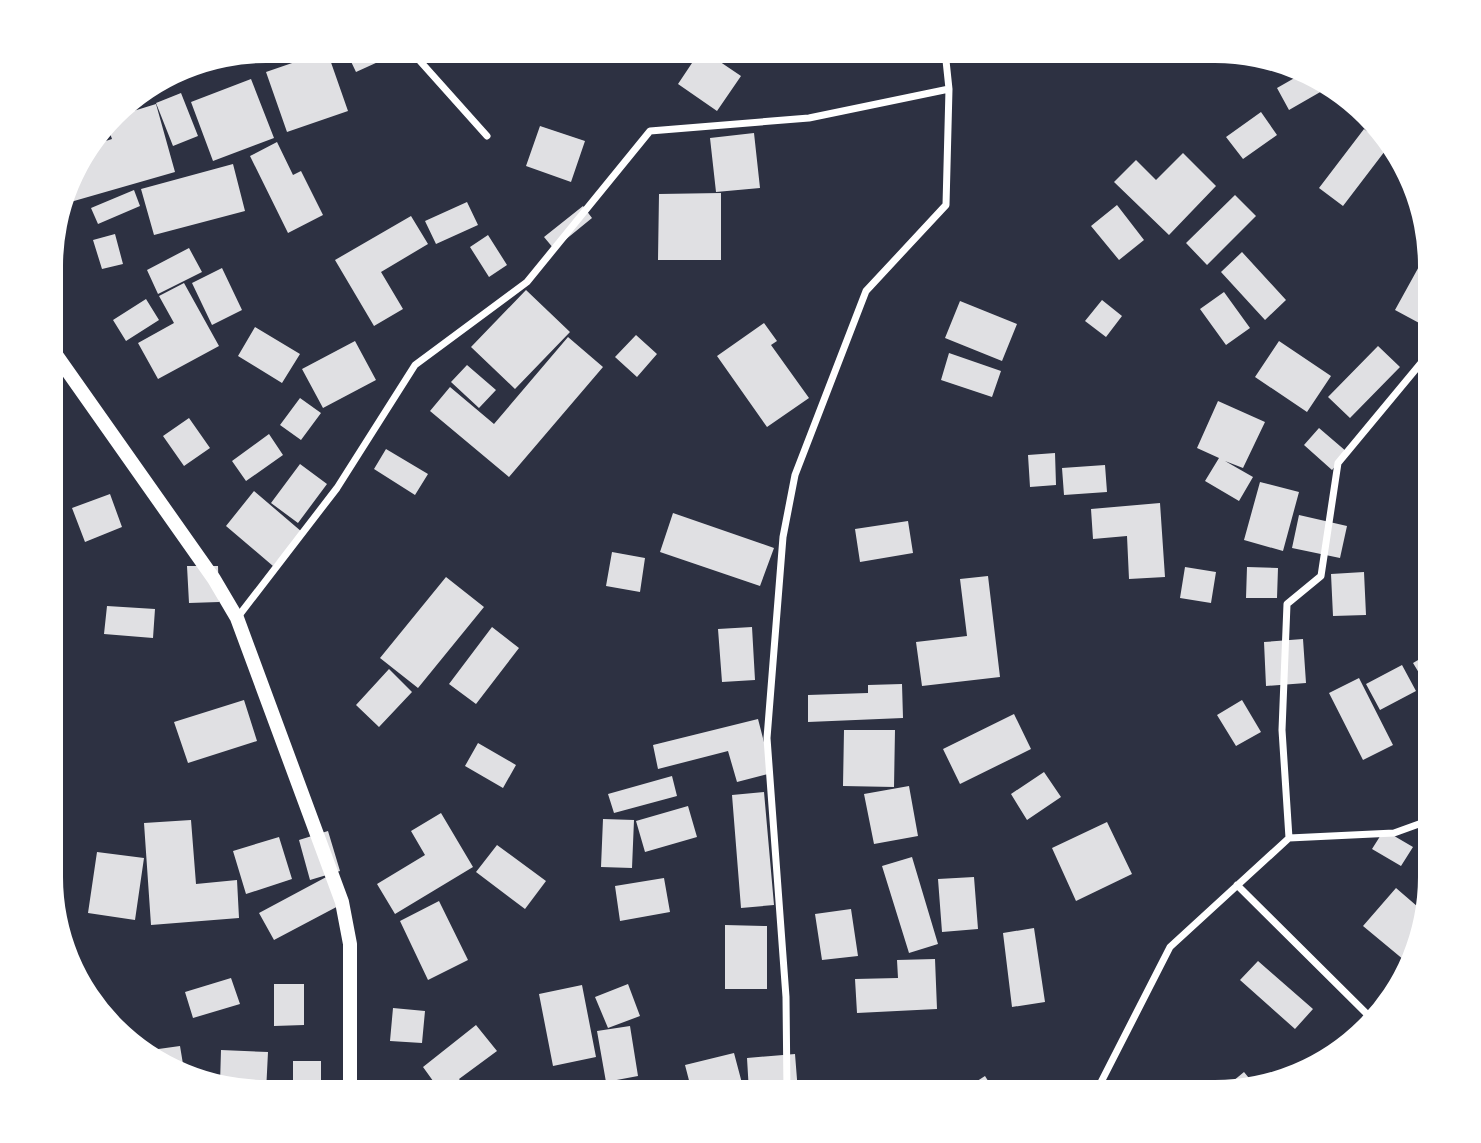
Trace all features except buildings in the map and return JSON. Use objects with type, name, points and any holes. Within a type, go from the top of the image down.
[{"type":"main road","points":[[63,365],[214,579],[237,618],[342,902],[350,944],[350,1080]]},
{"type":"street","points":[[422,63],[487,136]]},
{"type":"street","points":[[787,1080],[786,997],[767,738],[783,537],[795,475],[866,291],[946,205],[949,89],[946,63]]},
{"type":"street","points":[[237,618],[337,488],[415,365],[527,282],[650,131],[809,118],[949,89]]},
{"type":"street","points":[[1289,838],[1282,730],[1287,604],[1321,576],[1338,463],[1418,367]]},
{"type":"street","points":[[1102,1080],[1170,947],[1289,838],[1394,833],[1418,824]]},
{"type":"street","points":[[1237,885],[1366,1013]]}]
